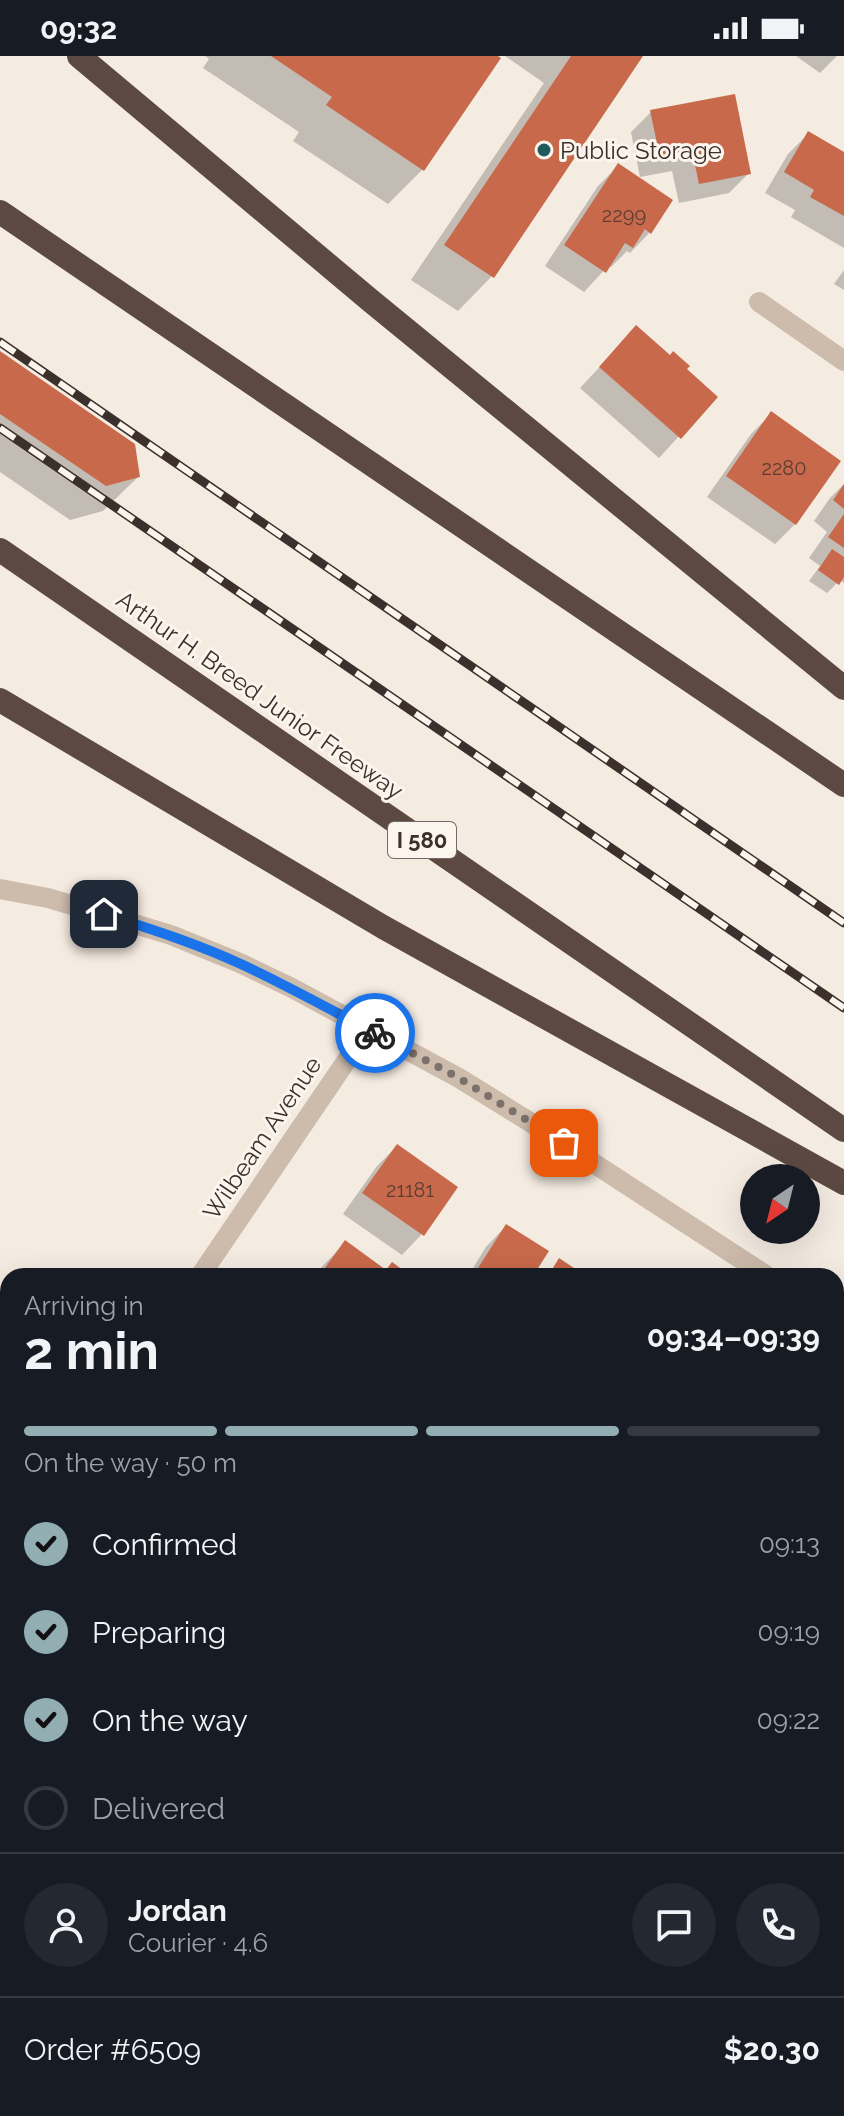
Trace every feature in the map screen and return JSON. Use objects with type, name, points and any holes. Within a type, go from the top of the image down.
[{"type":"highway","points":[[79,56],[383,311],[844,688]]},
{"type":"highway","points":[[0,212],[844,785]]},
{"type":"highway","name":"Arthur H. Breed Junior Freeway","points":[[0,550],[844,1130]]},
{"type":"highway","points":[[0,700],[383,927],[844,1183]]},
{"type":"street","points":[[759,302],[844,361]]},
{"type":"street","points":[[0,889],[48,898],[171,935],[292,988],[459,1078],[755,1268]]},
{"type":"street","name":"Wilbeam Avenue","points":[[205,1268],[368,1029]]},
{"type":"building","points":[[271,56],[501,58],[424,171],[326,105],[332,97]]},
{"type":"building","name":"Public Storage","points":[[571,56],[643,56],[494,278],[444,245]]},
{"type":"building","points":[[735,94],[751,174],[699,184],[692,151],[660,158],[650,110]]},
{"type":"building","points":[[808,131],[844,152],[844,216],[810,197],[814,190],[784,172]]},
{"type":"building","points":[[618,163],[673,200],[651,234],[645,229],[633,248],[625,243],[606,273],[564,245]]},
{"type":"building","points":[[636,325],[670,355],[673,351],[690,366],[687,369],[718,397],[681,439],[599,367]]},
{"type":"building","points":[[0,351],[135,444],[140,477],[106,486],[0,414]]},
{"type":"building","points":[[771,411],[841,461],[796,525],[726,476]]},
{"type":"building","points":[[844,484],[844,509],[833,500]]},
{"type":"building","points":[[844,514],[844,548],[828,537]]},
{"type":"building","points":[[832,549],[844,557],[844,577],[839,585],[818,570]]},
{"type":"building","points":[[397,1144],[458,1187],[424,1236],[362,1193]]},
{"type":"building","points":[[506,1224],[549,1251],[538,1268],[478,1268]]},
{"type":"building","points":[[345,1240],[383,1268],[325,1268]]},
{"type":"building","points":[[559,1258],[574,1268],[553,1268]]},
{"type":"railway","points":[[0,342],[844,923]]},
{"type":"railway","points":[[0,428],[844,1008]]},
{"type":"way so far","points":[[375,1033],[459,1078],[564,1143]]},
{"type":"place","name":"Public Storage","points":[[544,150]]},
{"type":"route","points":[[104,914],[171,935],[240,963],[375,1033]]}]
